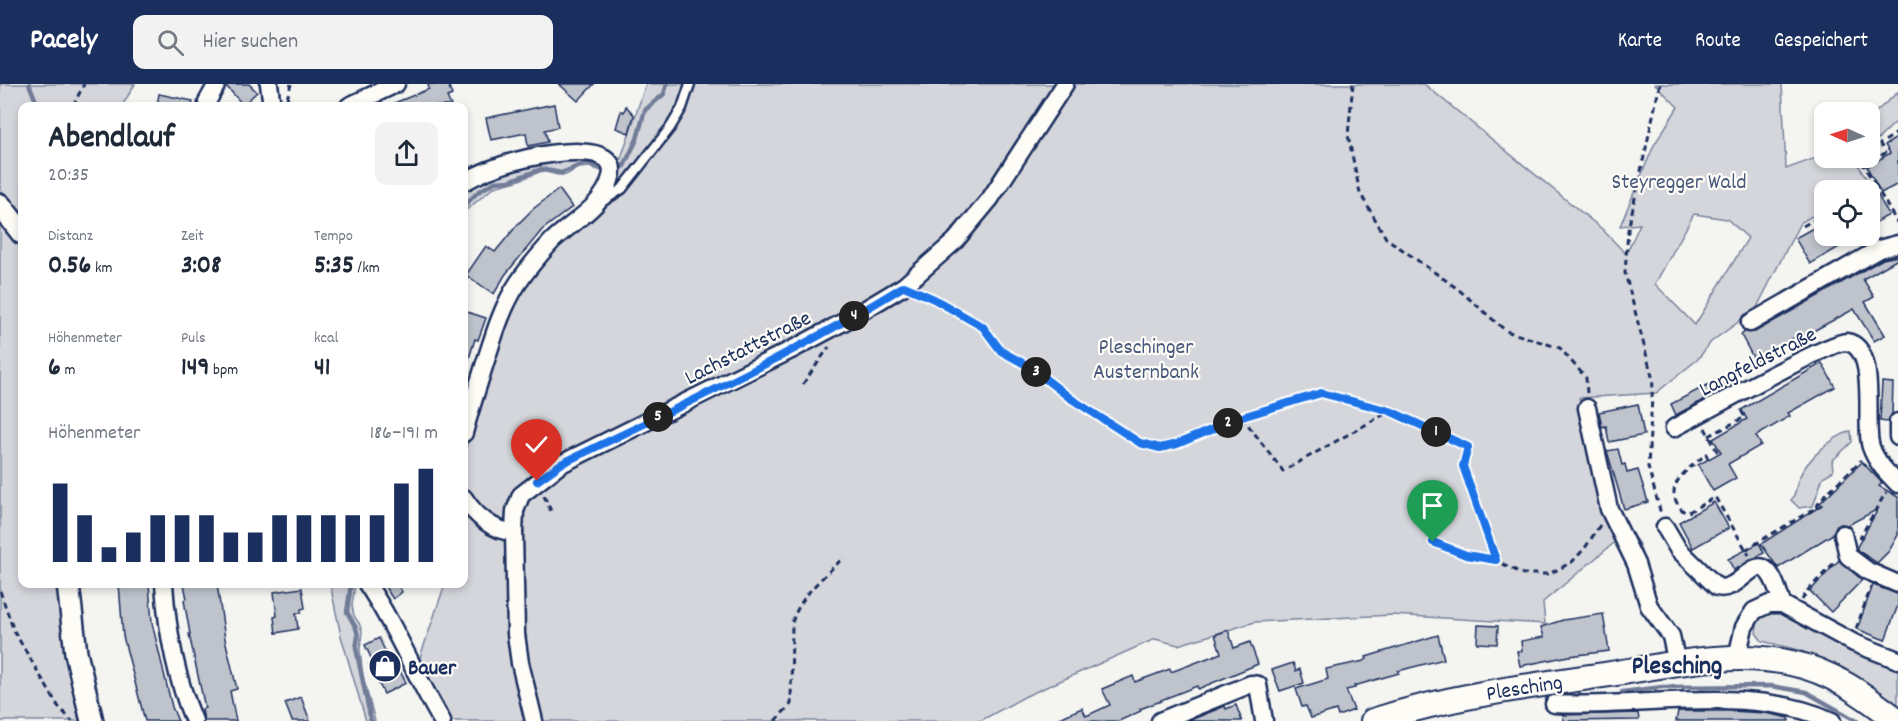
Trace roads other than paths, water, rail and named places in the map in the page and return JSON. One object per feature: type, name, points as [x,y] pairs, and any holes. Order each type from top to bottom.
[{"type":"main road","name":"Plesching","points":[[1373,721],[1456,698],[1551,693],[1677,664],[1737,657],[1790,662],[1816,669],[1841,681],[1898,721]]},
{"type":"street","points":[[207,102],[217,84]]},
{"type":"street","points":[[269,84],[272,102]]},
{"type":"street","points":[[358,102],[396,84]]},
{"type":"street","name":"Lachstattstraße","points":[[534,721],[520,663],[516,634],[513,532],[515,511],[521,495],[561,464],[795,348],[904,286],[955,241],[990,199],[1065,84]]},
{"type":"street","points":[[468,180],[527,158],[567,152],[598,154],[608,159],[612,167],[611,177],[594,205],[537,258],[504,306],[468,420]]},
{"type":"street","points":[[0,205],[18,228]]},
{"type":"street","name":"Langfeldstraße","points":[[1750,323],[1879,249],[1898,244]]},
{"type":"street","name":"Langfeldstraße","points":[[1674,428],[1838,343],[1848,342],[1865,358],[1869,388],[1870,446],[1883,469],[1898,484]]},
{"type":"street","points":[[1587,408],[1609,509],[1636,564],[1649,606],[1671,636],[1677,664]]},
{"type":"street","points":[[1898,422],[1898,437]]},
{"type":"street","points":[[468,504],[483,519],[499,529],[513,532]]},
{"type":"street","points":[[1665,527],[1678,549],[1717,587],[1724,589],[1731,587],[1752,568],[1763,568],[1773,575],[1791,604],[1854,643],[1898,660]]},
{"type":"street","points":[[1850,538],[1848,556],[1868,570],[1898,584]]},
{"type":"street","points":[[68,588],[76,653],[92,721]]},
{"type":"street","points":[[164,588],[168,629],[194,721]]},
{"type":"street","points":[[370,588],[442,721]]},
{"type":"street","points":[[1737,657],[1744,627],[1754,611],[1768,604],[1791,604]]},
{"type":"street","points":[[1160,721],[1251,684],[1258,685],[1264,721]]},
{"type":"street","points":[[1557,721],[1551,693],[1628,704],[1742,701],[1810,711],[1832,721]]},
{"type":"lane","points":[[594,205],[622,189],[637,171],[682,108],[690,84]]},
{"type":"waterway","points":[[29,84],[36,102]]},
{"type":"waterway","points":[[620,169],[624,166],[637,139],[645,110],[664,94],[667,84]]},
{"type":"waterway","points":[[468,202],[478,192],[495,182],[509,181],[541,169],[561,173],[586,163],[605,170]]},
{"type":"waterway","points":[[1630,535],[1637,544],[1641,557]]},
{"type":"waterway","points":[[350,588],[347,612],[358,636],[356,648],[371,721]]},
{"type":"waterway","points":[[1622,692],[1662,687],[1771,686],[1806,692],[1857,721]]},
{"type":"place","name":"Bauer","points":[[385,666]]},
{"type":"district","name":"Plesching","points":[[1677,664]]},
{"type":"park label","name":"Steyregger Wald","points":[[1679,180]]},
{"type":"park label","name":"Pleschinger Austernbank","points":[[1146,358]]}]
